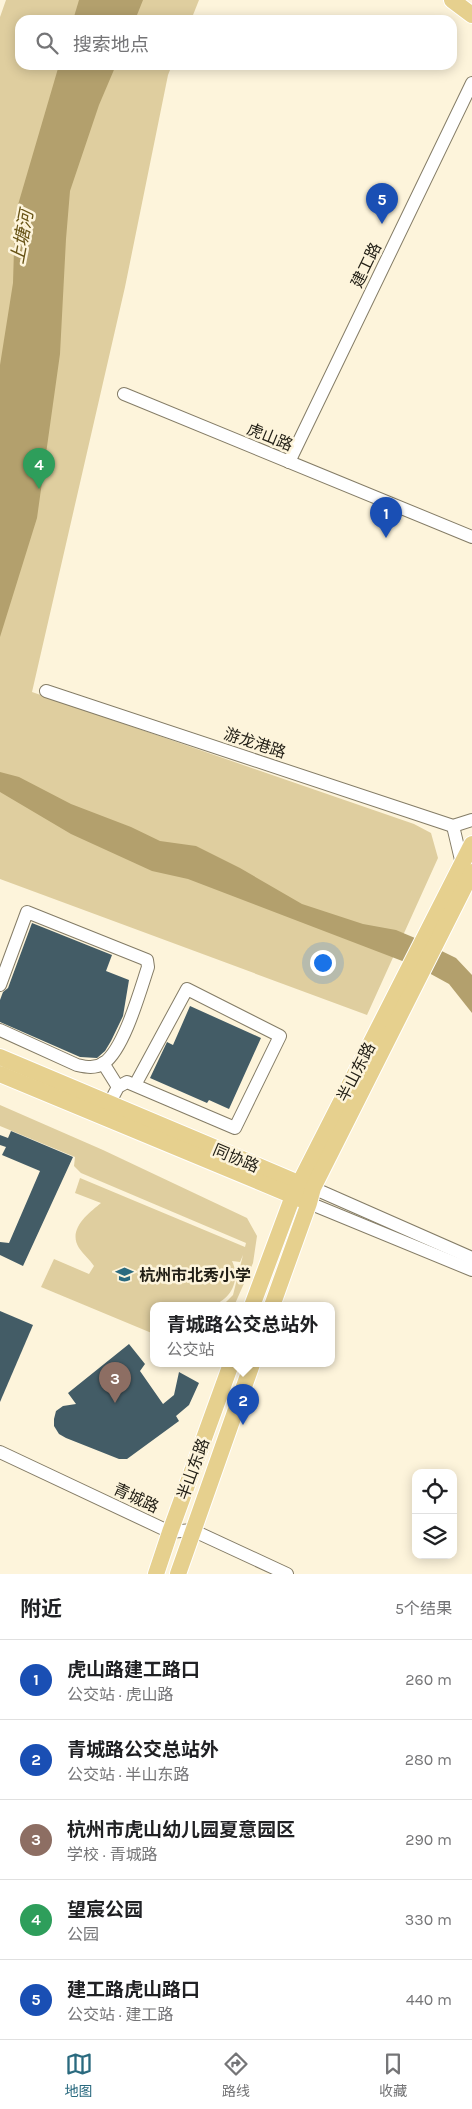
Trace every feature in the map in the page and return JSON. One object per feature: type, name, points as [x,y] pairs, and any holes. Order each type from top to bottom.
[{"type":"main road","name":"半山东路","points":[[254,1302],[304,1193],[467,868],[472,844]]},
{"type":"main road","name":"同协路","points":[[0,1057],[109,1104],[304,1193]]},
{"type":"main road","name":"同协路","points":[[0,1074],[304,1193]]},
{"type":"main road","name":"半山东路","points":[[273,1302],[304,1193]]},
{"type":"main road","name":"半山东路","points":[[156,1574],[230,1367]]},
{"type":"main road","name":"半山东路","points":[[178,1574],[251,1367]]},
{"type":"street","name":"建工路","points":[[289,462],[472,82]]},
{"type":"street","name":"虎山路","points":[[124,394],[466,534]]},
{"type":"street","name":"游龙港路","points":[[46,691],[453,826]]},
{"type":"street","points":[[467,868],[453,826],[472,820]]},
{"type":"street","points":[[0,984],[27,912],[147,960],[148,967],[127,1027],[114,1052],[103,1063],[90,1068],[77,1065],[0,1030]]},
{"type":"street","points":[[109,1104],[118,1086],[127,1082],[235,1128],[280,1036],[187,989],[136,1085]]},
{"type":"street","points":[[103,1063],[118,1086]]},
{"type":"street","name":"同协路","points":[[304,1193],[472,1258]]},
{"type":"street","name":"同协路","points":[[304,1193],[472,1270]]},
{"type":"street","name":"青城路","points":[[0,1452],[170,1532],[192,1530],[264,1569],[287,1574]]},
{"type":"shaded area","points":[[6,0],[199,0],[193,15],[15,15],[15,70],[170,70],[125,287],[32,692],[414,824],[431,833],[438,858],[367,1015],[0,879],[0,17]]},
{"type":"shaded area","points":[[0,1105],[103,1150],[247,1218],[257,1236],[253,1263],[236,1302],[226,1302],[233,1295],[243,1255],[240,1262],[232,1261],[235,1282],[229,1295],[224,1300],[219,1302],[150,1302],[150,1332],[41,1287],[54,1259],[89,1274],[94,1266],[79,1248],[76,1234],[81,1222],[101,1203],[75,1193],[80,1178],[245,1247],[246,1243],[81,1173],[74,1166],[75,1157],[0,1126]]},
{"type":"water","points":[[79,0],[143,0],[137,15],[74,15]]},
{"type":"water","name":"上塘河","points":[[58,70],[114,70],[99,105],[70,191],[60,354],[37,518],[0,637],[0,365],[13,283],[15,215]]},
{"type":"water","points":[[0,772],[19,777],[71,804],[131,827],[160,841],[196,846],[240,868],[302,904],[363,924],[396,930],[456,958],[472,975],[472,1013],[449,984],[418,967],[188,879],[152,871],[71,834],[0,792]]},
{"type":"building","points":[[32,923],[112,955],[106,971],[129,980],[123,1016],[105,1051],[97,1058],[80,1057],[0,1022],[0,1000],[3,992],[8,988]]},
{"type":"building","points":[[190,1006],[261,1038],[229,1109],[209,1100],[207,1103],[150,1078],[167,1042],[173,1045]]},
{"type":"building","points":[[11,1131],[73,1157],[23,1266],[0,1255],[0,1242],[9,1243],[40,1171],[2,1155],[6,1147],[0,1145],[0,1135],[8,1138]]},
{"type":"building","points":[[0,1311],[33,1325],[0,1402]]},
{"type":"building","points":[[129,1344],[145,1364],[140,1371],[163,1404],[174,1395],[179,1372],[199,1383],[189,1405],[176,1416],[179,1421],[127,1459],[119,1459],[59,1434],[54,1426],[54,1419],[56,1411],[63,1406],[76,1404],[68,1393]]},
{"type":"place","name":"建工路虎山路口","points":[[382,224]]},
{"type":"place","name":"望宸公园","points":[[39,489]]},
{"type":"place","name":"虎山路建工路口","points":[[386,538]]},
{"type":"place","name":"杭州市北秀小学","points":[[125,1275]]},
{"type":"place","name":"杭州市虎山幼儿园夏意园区","points":[[115,1403]]},
{"type":"place","name":"青城路公交总站外","points":[[243,1425]]}]
